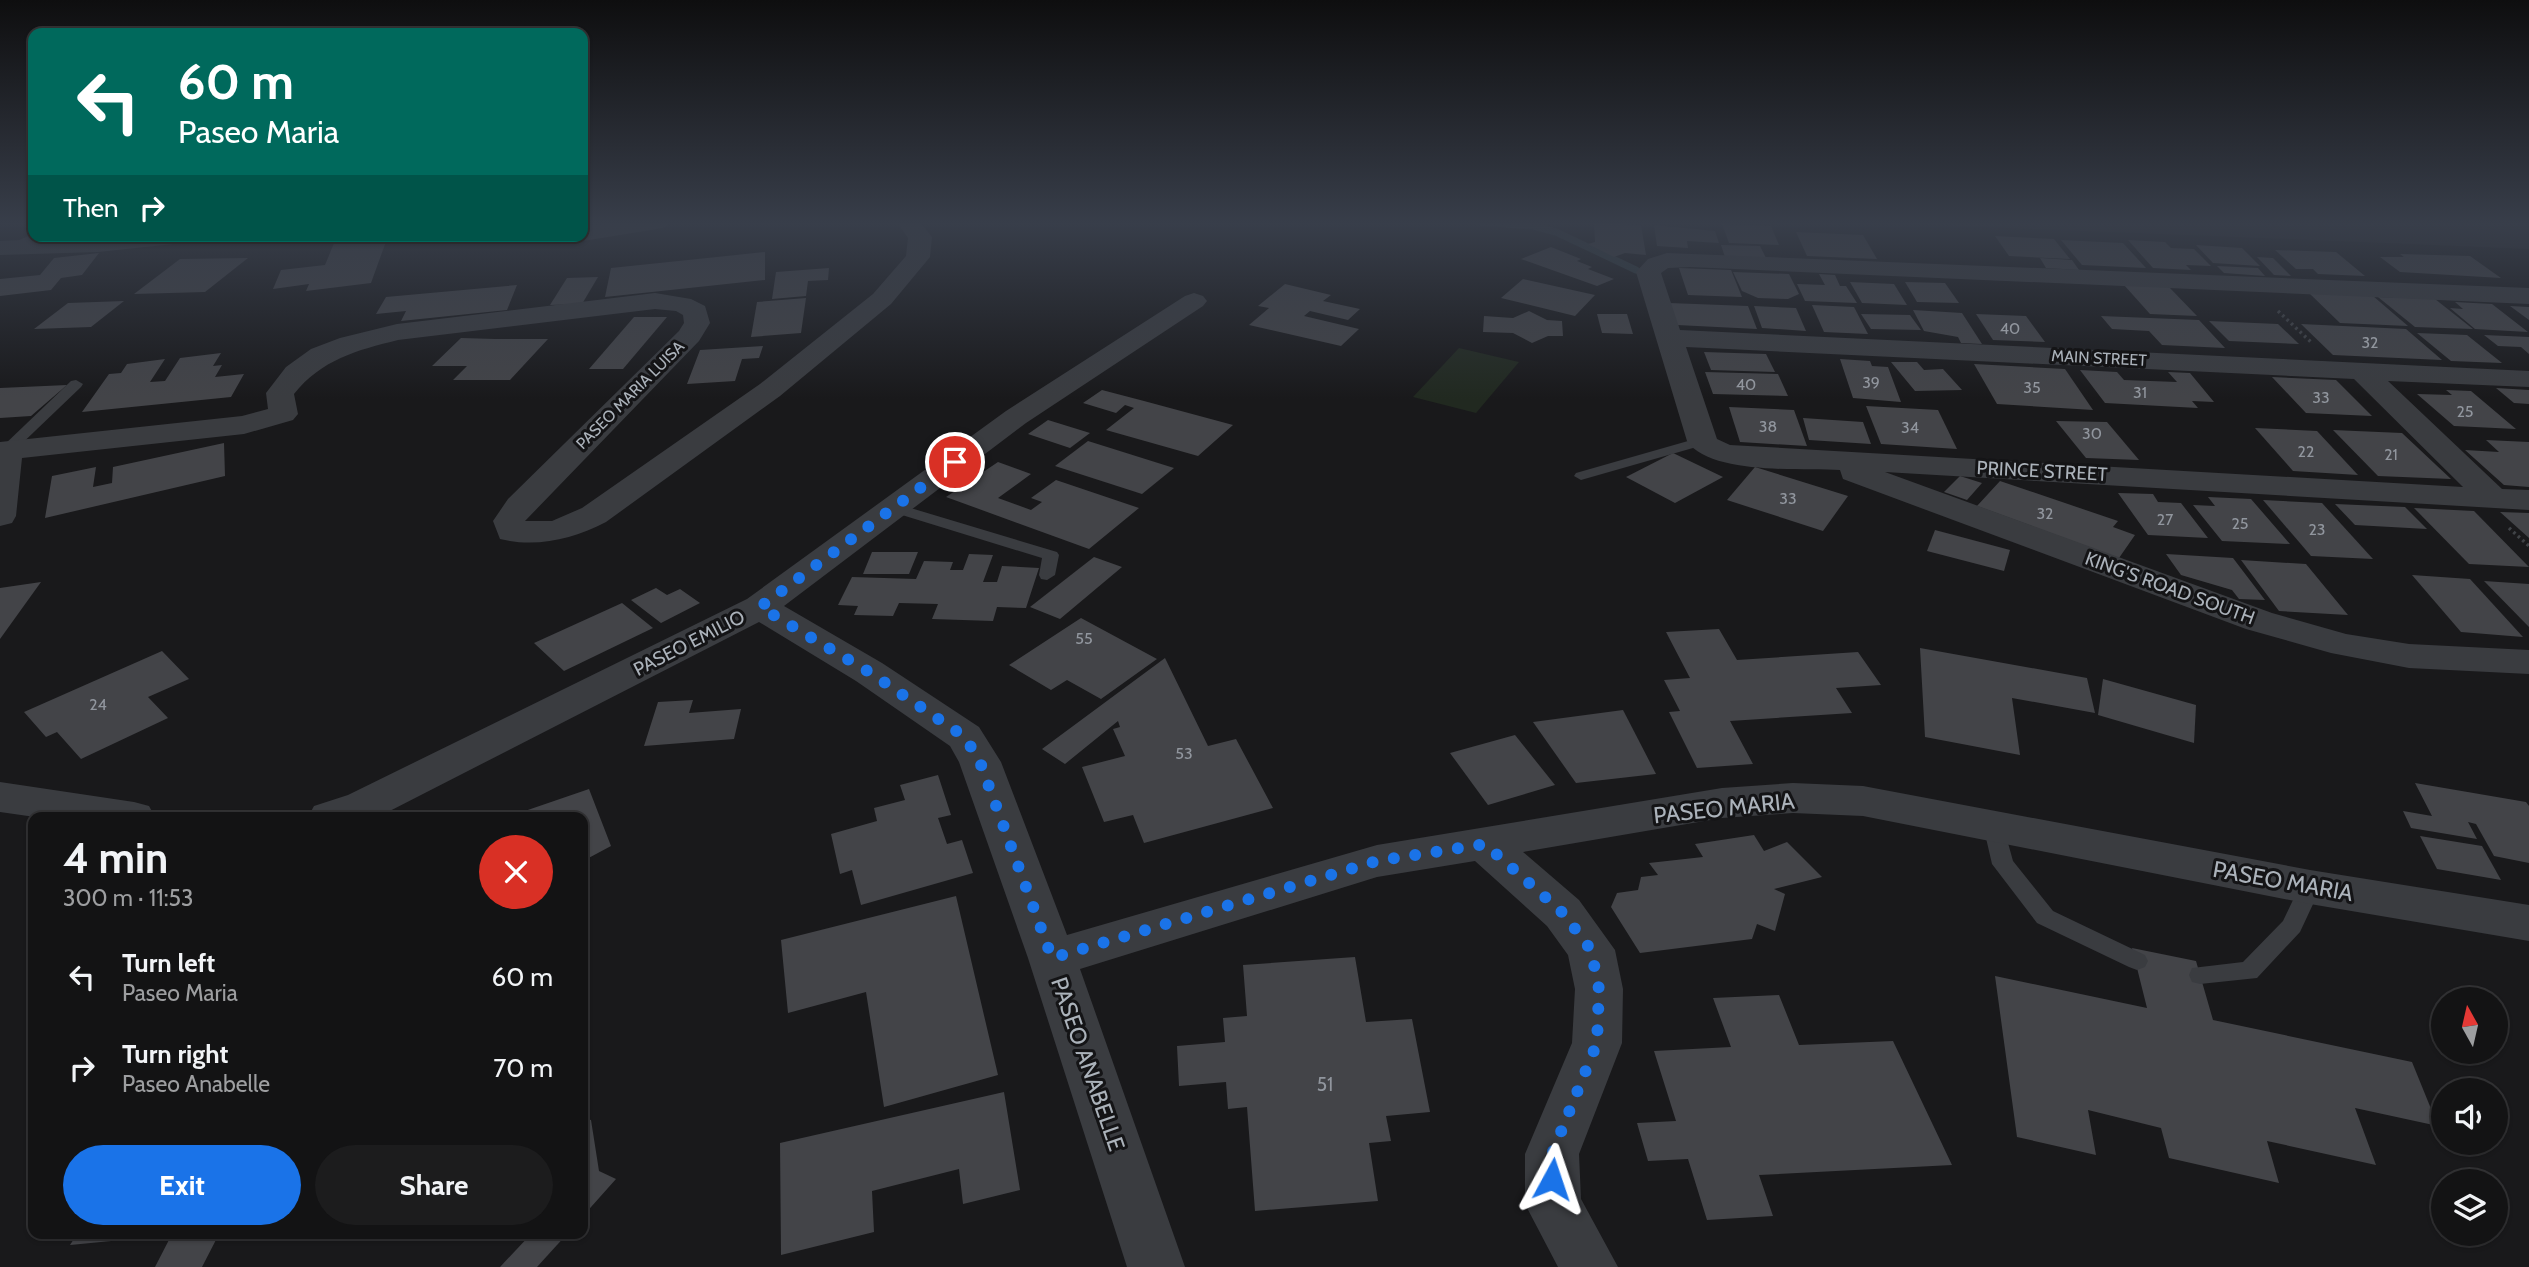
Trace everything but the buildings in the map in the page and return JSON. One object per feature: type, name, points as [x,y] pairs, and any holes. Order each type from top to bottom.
[{"type":"street","name":"PASEO MARIA LUISA","points":[[3,450],[244,425],[283,414],[280,393],[296,373],[321,355],[397,332],[655,301],[681,304],[696,312],[697,323],[690,335],[639,383],[519,506],[509,521],[512,532],[538,536],[568,528],[594,515],[770,390],[882,299],[897,281]]},
{"type":"street","points":[[1651,281],[1702,440]]},
{"type":"street","points":[[2198,281],[2529,296]]},
{"type":"street","name":"PASEO EMILIO","points":[[344,812],[363,806],[760,607],[1016,417],[1194,301]]},
{"type":"street","name":"MAIN STREET","points":[[1669,338],[2529,379]]},
{"type":"street","points":[[2352,370],[2493,498]]},
{"type":"street","name":"PRINCE STREET","points":[[1702,440],[1706,446],[1725,454],[2529,499]]},
{"type":"street","points":[[0,516],[3,450]]},
{"type":"street","name":"KING'S ROAD SOUTH","points":[[1824,461],[2283,628],[2344,645],[2409,656],[2529,662]]},
{"type":"street","name":"PASEO ANABELLE","points":[[760,607],[869,672],[965,737],[980,762],[1052,958],[1156,1267]]},
{"type":"street","name":"PASEO MARIA","points":[[1052,958],[1377,861],[1722,803],[1793,798],[1863,801],[2309,887],[2529,923]]},
{"type":"street","points":[[4,801],[93,812]]},
{"type":"street","points":[[1485,844],[1563,913],[1591,950],[1599,989],[1597,1043],[1552,1154],[1553,1204],[1589,1267]]},
{"type":"lane","points":[[3,450],[75,384]]},
{"type":"lane","points":[[1581,476],[1702,440]]},
{"type":"lane","points":[[894,508],[1051,555],[1047,575]]},
{"type":"lane","points":[[1993,825],[2003,864],[2045,917],[2137,961]]},
{"type":"lane","points":[[2200,975],[2249,971],[2292,926],[2309,887]]},
{"type":"path","points":[[2248,283],[2352,370]]},
{"type":"shaded area","points":[[1459,348],[1519,362],[1476,413],[1413,397]]},
{"type":"route","points":[[955,462],[760,607],[869,672],[965,737],[980,762],[1052,958],[1377,861],[1485,844],[1563,913],[1591,950],[1599,989],[1597,1043],[1552,1154],[1552,1179]]}]
